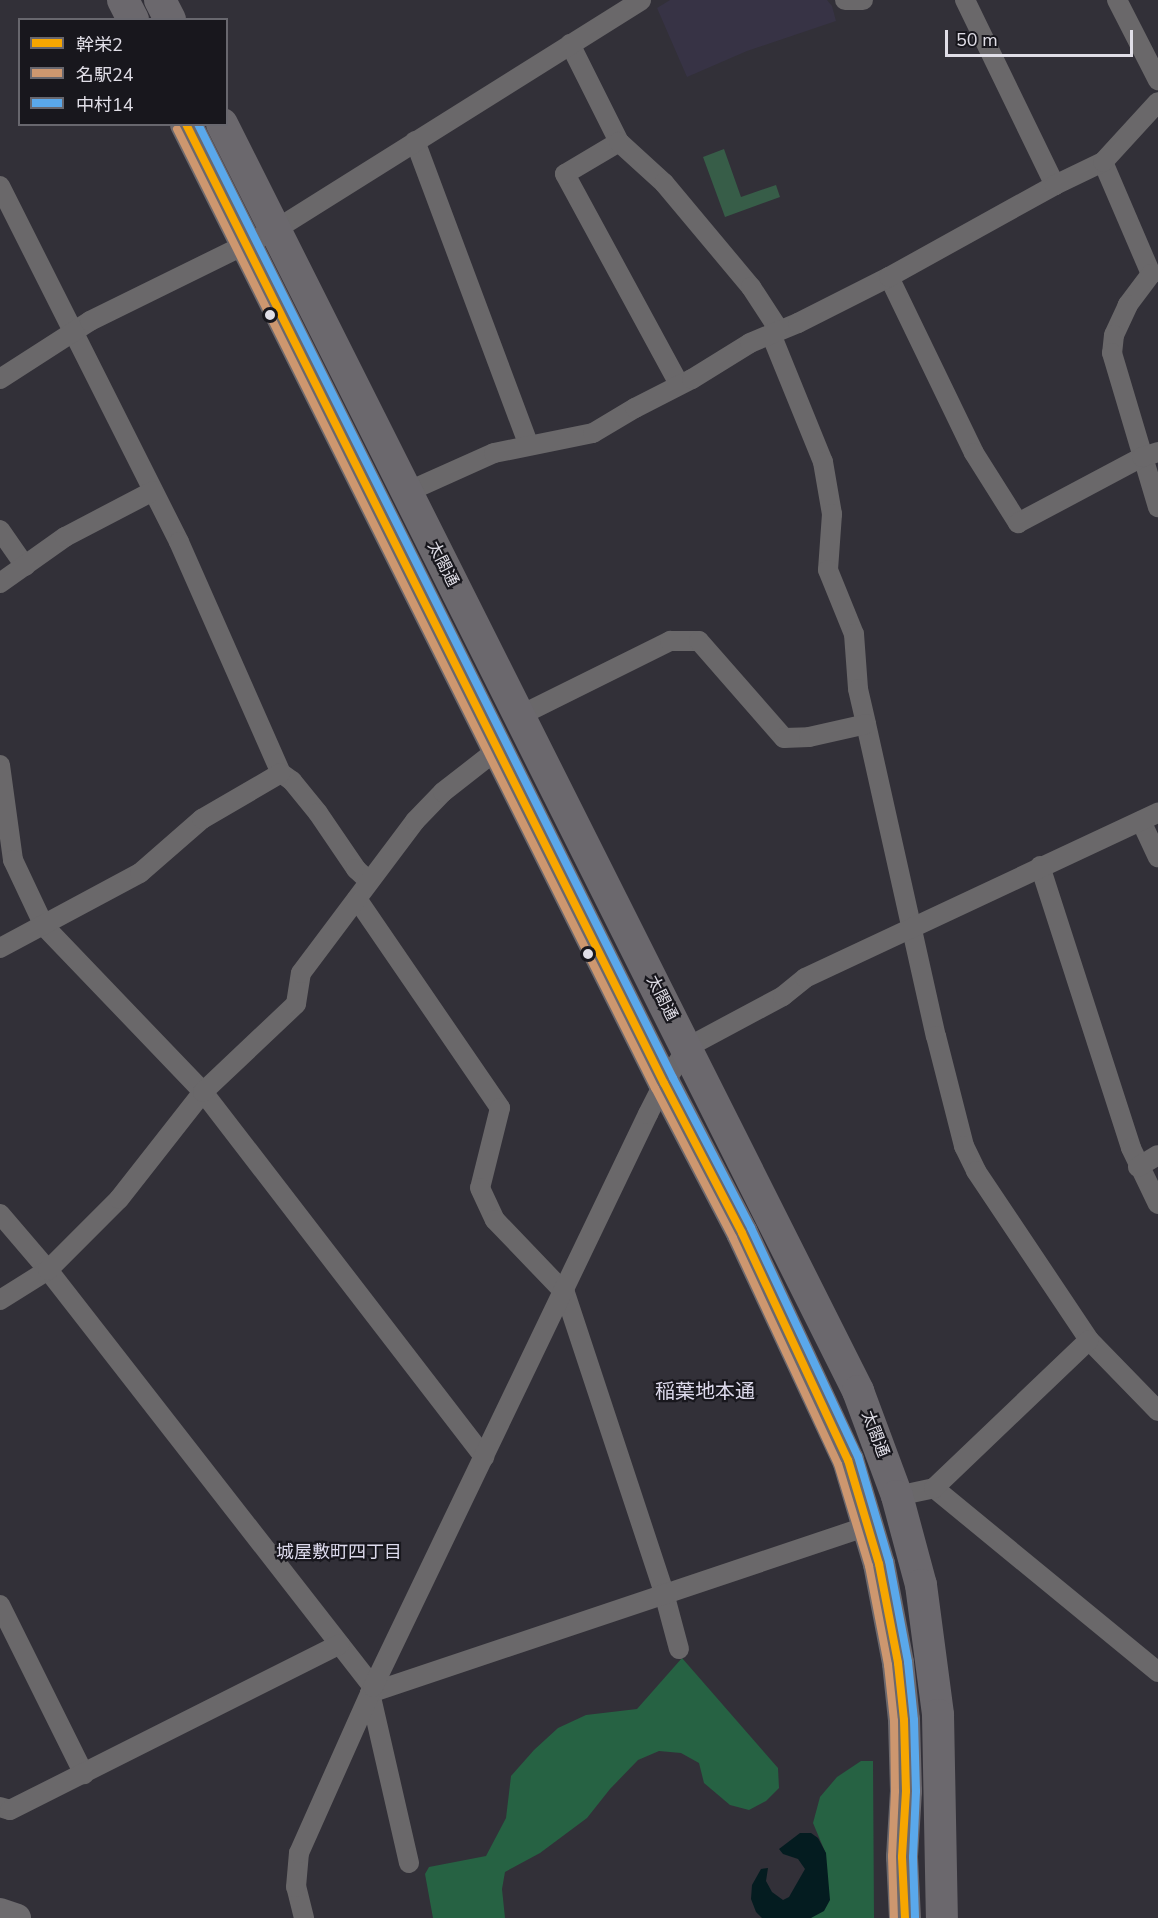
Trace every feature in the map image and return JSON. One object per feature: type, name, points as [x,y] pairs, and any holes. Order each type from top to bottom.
[{"type":"main road","points":[[123,0],[132,18]]},
{"type":"main road","points":[[160,0],[169,18]]},
{"type":"main road","name":"太閤通","points":[[187,126],[663,1083],[742,1233],[848,1460],[888,1601],[904,1720],[906,1791],[902,1857],[905,1918]]},
{"type":"main road","name":"太閤通","points":[[223,126],[688,1047],[858,1391],[897,1496],[921,1585],[938,1715],[942,1918]]},
{"type":"main road","points":[[0,1912],[17,1918]]},
{"type":"street","points":[[0,379],[90,321],[275,230],[641,0]]},
{"type":"street","points":[[845,0],[863,0]]},
{"type":"street","points":[[965,0],[1055,185]]},
{"type":"street","points":[[1117,0],[1158,80]]},
{"type":"street","points":[[570,44],[619,142],[664,183],[751,287],[775,332],[823,462],[832,514],[828,570],[854,634],[858,689],[936,1036],[964,1146],[976,1171],[1089,1341],[1158,1411]]},
{"type":"street","points":[[407,492],[494,453],[528,444],[593,433],[679,384],[692,379],[750,343],[889,277],[1055,185],[1103,162],[1158,102]]},
{"type":"street","points":[[415,141],[528,444]]},
{"type":"street","points":[[619,142],[565,174],[679,384]]},
{"type":"street","points":[[1103,162],[1151,274],[1128,305],[1114,335],[1112,353],[1150,454],[1158,507]]},
{"type":"street","points":[[0,186],[179,542],[281,772],[292,781],[318,813],[356,869],[369,881]]},
{"type":"street","points":[[889,277],[974,453],[1018,523],[1150,454]]},
{"type":"street","points":[[0,583],[65,537],[153,491]]},
{"type":"street","points":[[0,531],[25,566]]},
{"type":"street","points":[[519,716],[670,641],[699,641],[719,661],[784,738],[809,737],[866,724]]},
{"type":"street","points":[[0,1300],[48,1270],[119,1199],[203,1092],[296,1004],[301,973],[415,821],[443,792],[498,749]]},
{"type":"street","points":[[0,765],[13,860],[44,926],[203,1092],[484,1457]]},
{"type":"street","points":[[0,948],[140,873],[202,819],[281,772]]},
{"type":"street","points":[[304,1918],[296,1887],[299,1853],[371,1690],[565,1293],[663,1083],[688,1047],[783,996],[805,978],[1040,866],[1149,817],[1158,857]]},
{"type":"street","points":[[1040,866],[1138,1167],[1158,1204]]},
{"type":"street","points":[[357,899],[500,1108],[480,1188],[495,1220],[565,1293],[664,1593],[679,1649]]},
{"type":"street","points":[[1138,1167],[1158,1155]]},
{"type":"street","points":[[0,1214],[48,1270],[340,1644],[371,1690],[409,1863]]},
{"type":"street","points":[[897,1496],[934,1488],[1089,1341]]},
{"type":"street","points":[[934,1488],[1158,1672]]},
{"type":"street","points":[[371,1690],[868,1526]]},
{"type":"street","points":[[0,1605],[84,1774]]},
{"type":"street","points":[[0,1807],[10,1810],[340,1644]]},
{"type":"shaded area","points":[[670,0],[827,0],[832,6],[836,21],[747,51],[687,77],[657,8]]},
{"type":"shaded area","points":[[800,1833],[811,1833],[818,1838],[826,1853],[830,1900],[824,1911],[811,1918],[762,1918],[756,1912],[751,1899],[752,1885],[761,1869],[768,1868],[766,1881],[772,1892],[783,1900],[789,1897],[805,1869],[798,1859],[783,1854],[779,1849]]},
{"type":"green space","points":[[724,149],[741,197],[776,185],[780,197],[725,217],[703,157]]},
{"type":"green space","points":[[682,1658],[778,1768],[779,1788],[766,1801],[749,1810],[730,1805],[704,1783],[699,1763],[681,1753],[659,1751],[638,1760],[610,1789],[587,1818],[540,1853],[505,1872],[502,1889],[505,1918],[433,1918],[425,1874],[429,1867],[486,1856],[506,1818],[511,1776],[534,1750],[558,1728],[586,1715],[637,1709]]},
{"type":"green space","points":[[861,1761],[873,1761],[874,1918],[809,1918],[826,1854],[813,1823],[820,1797],[837,1777]]},
{"type":"transit line","name":"幹栄2","points":[[187,126],[664,1083],[742,1233],[848,1460],[879,1564],[898,1663],[904,1720],[906,1791],[902,1857],[905,1918]]},
{"type":"transit line","name":"中村14","points":[[199,126],[673,1078],[751,1228],[858,1456],[889,1561],[908,1662],[914,1720],[916,1791],[913,1857],[915,1917]]},
{"type":"transit line","name":"名駅24","points":[[177,129],[655,1088],[733,1238],[838,1464],[869,1566],[888,1665],[894,1721],[895,1791],[892,1856],[894,1918]]},
{"type":"district","name":"稲葉地本通","points":[[705,1391]]},
{"type":"district","name":"城屋敷町四丁目","points":[[339,1552]]}]
